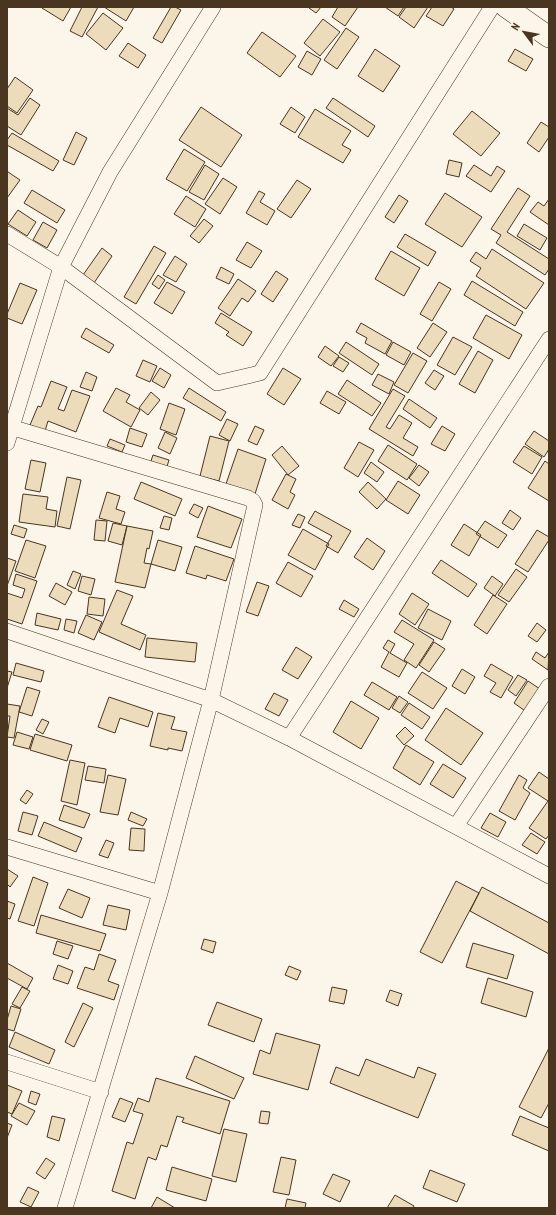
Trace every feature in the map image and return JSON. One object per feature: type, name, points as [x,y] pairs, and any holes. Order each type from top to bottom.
[{"type":"street","points":[[7,443],[9,427],[62,267],[110,172],[213,7]]},
{"type":"street","points":[[7,234],[62,267],[217,383],[260,373],[492,7]]},
{"type":"street","points":[[506,7],[549,37]]},
{"type":"street","points":[[289,738],[549,339]]},
{"type":"street","points":[[9,427],[248,498],[253,501],[255,505],[211,700],[160,893],[65,1208]]},
{"type":"street","points":[[7,631],[211,700],[289,738],[549,876]]},
{"type":"street","points":[[456,826],[549,686]]},
{"type":"street","points":[[7,847],[160,893]]},
{"type":"street","points":[[7,1062],[101,1092]]},
{"type":"building","points":[[71,7],[63,21],[42,8]]},
{"type":"building","points":[[82,7],[98,7],[82,37],[70,31]]},
{"type":"building","points":[[104,7],[134,7],[126,21]]},
{"type":"building","points":[[171,7],[181,10],[162,43],[153,38]]},
{"type":"building","points":[[321,7],[316,13],[309,8]]},
{"type":"building","points":[[338,7],[358,7],[345,26],[332,17]]},
{"type":"building","points":[[385,7],[404,7],[398,16]]},
{"type":"building","points":[[406,7],[428,7],[414,28],[399,17]]},
{"type":"building","points":[[432,7],[451,7],[454,9],[443,26],[426,16]]},
{"type":"building","points":[[103,13],[123,28],[106,50],[86,34]]},
{"type":"building","points":[[323,19],[340,32],[320,56],[304,43]]},
{"type":"building","points":[[346,28],[359,37],[337,69],[324,60]]},
{"type":"building","points":[[262,32],[296,56],[280,77],[247,53]]},
{"type":"building","points":[[128,43],[146,55],[138,68],[119,56]]},
{"type":"building","points":[[375,49],[400,66],[383,92],[358,76]]},
{"type":"building","points":[[515,49],[533,59],[526,71],[508,61]]},
{"type":"building","points":[[307,51],[321,59],[312,75],[298,67]]},
{"type":"building","points":[[15,77],[33,90],[17,113],[7,106],[7,89]]},
{"type":"building","points":[[30,98],[40,105],[21,135],[7,126],[7,108],[18,115]]},
{"type":"building","points":[[333,98],[375,126],[368,137],[326,108]]},
{"type":"building","points":[[201,107],[242,135],[221,167],[179,140]]},
{"type":"building","points":[[291,107],[305,117],[295,133],[280,124]]},
{"type":"building","points":[[315,109],[351,131],[342,145],[351,150],[343,163],[298,137]]},
{"type":"building","points":[[472,111],[500,133],[481,156],[453,134]]},
{"type":"building","points":[[541,122],[549,127],[549,137],[539,152],[527,143]]},
{"type":"building","points":[[76,132],[87,138],[74,165],[63,160]]},
{"type":"building","points":[[12,133],[59,161],[53,171],[7,145],[7,140]]},
{"type":"building","points":[[184,149],[205,162],[187,191],[166,179]]},
{"type":"building","points":[[449,160],[462,163],[459,177],[446,174]]},
{"type":"building","points":[[205,165],[219,174],[204,200],[189,192]]},
{"type":"building","points":[[474,165],[491,176],[497,166],[505,171],[491,192],[466,176]]},
{"type":"building","points":[[8,172],[20,180],[7,198],[7,173]]},
{"type":"building","points":[[223,178],[237,187],[220,214],[205,204]]},
{"type":"building","points":[[297,180],[311,189],[291,218],[277,209]]},
{"type":"building","points":[[518,188],[530,196],[507,232],[549,259],[549,269],[545,275],[496,243],[501,235],[491,229]]},
{"type":"building","points":[[32,190],[65,210],[57,223],[24,203]]},
{"type":"building","points":[[259,191],[265,194],[260,202],[275,211],[267,225],[246,213]]},
{"type":"building","points":[[445,193],[482,217],[462,247],[425,224]]},
{"type":"building","points":[[399,195],[408,201],[394,223],[385,217]]},
{"type":"building","points":[[186,196],[206,209],[195,227],[174,214]]},
{"type":"building","points":[[549,199],[549,225],[530,212],[538,202],[544,206]]},
{"type":"building","points":[[18,210],[36,222],[27,236],[8,224]]},
{"type":"building","points":[[204,219],[213,226],[199,243],[190,236]]},
{"type":"building","points":[[43,222],[57,230],[47,248],[33,240]]},
{"type":"building","points":[[524,224],[547,238],[540,250],[517,236]]},
{"type":"building","points":[[405,234],[436,252],[428,266],[397,247]]},
{"type":"building","points":[[247,242],[262,251],[251,268],[236,260]]},
{"type":"building","points":[[154,246],[166,253],[136,304],[124,297]]},
{"type":"building","points":[[102,248],[112,256],[94,283],[83,275]]},
{"type":"building","points":[[492,249],[544,283],[526,309],[476,276],[481,268],[470,261],[476,252],[486,259]]},
{"type":"building","points":[[391,251],[420,268],[404,296],[375,279]]},
{"type":"building","points":[[175,256],[187,264],[176,282],[163,275]]},
{"type":"building","points":[[221,267],[234,274],[229,284],[216,278]]},
{"type":"building","points":[[276,271],[288,279],[273,302],[261,294]]},
{"type":"building","points":[[158,275],[165,280],[159,289],[152,284]]},
{"type":"building","points":[[238,279],[256,291],[248,302],[242,298],[230,316],[218,308]]},
{"type":"building","points":[[472,281],[523,312],[515,326],[464,295]]},
{"type":"building","points":[[167,282],[185,292],[172,314],[154,303]]},
{"type":"building","points":[[439,282],[451,289],[432,321],[420,314]]},
{"type":"building","points":[[20,283],[37,290],[22,324],[7,318],[7,314]]},
{"type":"building","points":[[221,313],[252,332],[243,346],[226,335],[229,332],[215,323]]},
{"type":"building","points":[[486,315],[522,335],[509,359],[473,338]]},
{"type":"building","points":[[361,323],[392,341],[385,354],[365,343],[367,338],[356,332]]},
{"type":"building","points":[[433,323],[447,332],[430,357],[417,348]]},
{"type":"building","points":[[86,328],[114,345],[109,353],[81,337]]},
{"type":"building","points":[[453,337],[472,347],[455,375],[437,365]]},
{"type":"building","points":[[346,342],[379,364],[372,375],[339,353]]},
{"type":"building","points":[[393,342],[411,352],[404,365],[386,355]]},
{"type":"building","points":[[325,346],[339,356],[331,366],[318,357]]},
{"type":"building","points":[[478,351],[493,360],[475,393],[459,384]]},
{"type":"building","points":[[413,353],[427,361],[408,393],[394,385]]},
{"type":"building","points":[[339,357],[349,363],[343,372],[333,366]]},
{"type":"building","points":[[143,360],[157,366],[150,382],[136,376]]},
{"type":"building","points":[[160,368],[171,375],[164,388],[152,381]]},
{"type":"building","points":[[283,368],[301,379],[284,405],[267,394]]},
{"type":"building","points":[[434,370],[444,376],[435,390],[425,383]]},
{"type":"building","points":[[86,372],[97,377],[92,391],[80,387]]},
{"type":"building","points":[[378,374],[394,382],[389,394],[372,385]]},
{"type":"building","points":[[347,380],[381,403],[372,416],[338,394]]},
{"type":"building","points":[[51,381],[67,387],[58,409],[64,411],[72,390],[90,396],[76,432],[48,421],[45,431],[30,425],[38,406],[41,407]]},
{"type":"building","points":[[116,388],[130,395],[126,402],[140,410],[131,427],[103,411]]},
{"type":"building","points":[[189,388],[226,412],[221,421],[183,398]]},
{"type":"building","points":[[393,389],[405,396],[386,427],[390,429],[399,415],[412,423],[403,438],[418,447],[413,456],[369,429]]},
{"type":"building","points":[[327,391],[346,402],[339,414],[320,403]]},
{"type":"building","points":[[151,392],[160,400],[148,415],[139,408]]},
{"type":"building","points":[[409,399],[437,418],[430,428],[403,409]]},
{"type":"building","points":[[169,403],[185,409],[176,435],[160,429]]},
{"type":"building","points":[[227,419],[238,424],[230,441],[219,435]]},
{"type":"building","points":[[255,426],[264,430],[257,445],[248,441]]},
{"type":"building","points":[[442,426],[455,434],[445,451],[431,444]]},
{"type":"building","points":[[130,428],[147,434],[142,447],[126,442]]},
{"type":"building","points":[[534,431],[549,441],[549,449],[544,457],[525,444]]},
{"type":"building","points":[[165,432],[177,438],[170,454],[158,448]]},
{"type":"building","points":[[210,436],[229,441],[219,481],[200,476]]},
{"type":"building","points":[[110,439],[125,445],[122,452],[107,446]]},
{"type":"building","points":[[359,442],[374,450],[358,477],[344,468]]},
{"type":"building","points":[[388,445],[417,464],[407,480],[378,461]]},
{"type":"building","points":[[282,446],[299,466],[288,475],[272,455]]},
{"type":"building","points":[[524,446],[542,457],[532,474],[513,462]]},
{"type":"building","points":[[238,449],[266,459],[255,494],[226,484]]},
{"type":"building","points":[[153,455],[169,460],[165,473],[149,467]]},
{"type":"building","points":[[31,460],[46,463],[40,492],[25,489]]},
{"type":"building","points":[[545,461],[549,464],[549,501],[528,488]]},
{"type":"building","points":[[371,462],[384,472],[377,482],[364,473]]},
{"type":"building","points":[[419,465],[429,472],[419,486],[409,478]]},
{"type":"building","points":[[286,474],[296,479],[290,492],[295,495],[288,509],[272,500]]},
{"type":"building","points":[[67,477],[81,480],[70,529],[57,526]]},
{"type":"building","points":[[398,481],[420,495],[408,514],[386,500]]},
{"type":"building","points":[[141,482],[182,499],[175,516],[134,499]]},
{"type":"building","points":[[368,482],[386,499],[377,509],[359,492]]},
{"type":"building","points":[[107,492],[120,496],[116,509],[125,512],[121,524],[99,518]]},
{"type":"building","points":[[23,494],[48,497],[46,509],[57,511],[55,527],[19,522]]},
{"type":"building","points":[[194,504],[203,508],[198,518],[189,513]]},
{"type":"building","points":[[208,506],[242,519],[231,548],[197,537]]},
{"type":"building","points":[[510,510],[521,518],[513,530],[502,523]]},
{"type":"building","points":[[315,511],[351,531],[338,553],[326,546],[332,536],[308,523]]},
{"type":"building","points":[[298,514],[305,517],[300,528],[292,525]]},
{"type":"building","points":[[164,516],[172,518],[169,530],[160,528]]},
{"type":"building","points":[[96,520],[107,521],[105,541],[94,540]]},
{"type":"building","points":[[485,521],[507,535],[498,548],[476,534]]},
{"type":"building","points":[[113,523],[127,526],[122,545],[108,541]]},
{"type":"building","points":[[464,524],[481,535],[469,556],[451,545]]},
{"type":"building","points":[[14,525],[27,529],[24,538],[11,534]]},
{"type":"building","points":[[127,526],[153,531],[144,563],[151,564],[145,588],[115,582]]},
{"type":"building","points":[[303,529],[329,544],[315,570],[288,555]]},
{"type":"building","points":[[537,530],[549,537],[549,540],[528,572],[515,564]]},
{"type":"building","points":[[367,538],[385,551],[373,570],[354,557]]},
{"type":"building","points":[[26,540],[46,546],[35,578],[15,571]]},
{"type":"building","points":[[158,540],[182,547],[175,571],[151,564]]},
{"type":"building","points":[[195,546],[234,559],[226,581],[207,575],[206,579],[186,573]]},
{"type":"building","points":[[7,558],[16,561],[7,586]]},
{"type":"building","points":[[441,560],[477,584],[468,597],[432,573]]},
{"type":"building","points":[[288,562],[313,576],[301,597],[276,583]]},
{"type":"building","points":[[516,569],[527,577],[509,602],[498,595]]},
{"type":"building","points":[[73,571],[81,574],[75,589],[67,585]]},
{"type":"building","points":[[16,574],[37,581],[22,624],[7,619],[7,593],[22,598],[25,589],[13,585]]},
{"type":"building","points":[[82,576],[95,579],[91,595],[78,591]]},
{"type":"building","points":[[492,576],[503,584],[495,596],[484,588]]},
{"type":"building","points":[[257,582],[269,586],[258,616],[246,612]]},
{"type":"building","points":[[56,583],[72,592],[65,605],[49,596]]},
{"type":"building","points":[[117,590],[133,596],[121,624],[146,635],[140,650],[99,632]]},
{"type":"building","points":[[412,593],[429,604],[415,625],[399,614]]},
{"type":"building","points":[[493,595],[507,604],[487,634],[474,625]]},
{"type":"building","points":[[89,597],[105,599],[103,616],[87,614]]},
{"type":"building","points":[[344,600],[359,609],[354,617],[339,609]]},
{"type":"building","points":[[428,609],[451,621],[442,640],[418,628]]},
{"type":"building","points":[[37,613],[61,619],[58,630],[35,625]]},
{"type":"building","points":[[86,615],[102,622],[94,640],[78,633]]},
{"type":"building","points":[[66,619],[77,621],[74,633],[64,630]]},
{"type":"building","points":[[402,620],[434,640],[416,668],[404,660],[414,644],[394,632]]},
{"type":"building","points":[[537,623],[546,630],[537,642],[528,636]]},
{"type":"building","points":[[147,638],[197,643],[195,662],[145,657]]},
{"type":"building","points":[[388,640],[395,644],[390,653],[407,663],[399,677],[381,667],[389,652],[383,648]]},
{"type":"building","points":[[434,642],[445,649],[429,672],[419,665]]},
{"type":"building","points":[[296,647],[312,657],[298,679],[282,670]]},
{"type":"building","points":[[536,652],[545,658],[549,652],[548,670],[532,659]]},
{"type":"building","points":[[16,663],[44,671],[41,682],[13,675]]},
{"type":"building","points":[[491,664],[513,677],[501,698],[490,692],[496,683],[484,676]]},
{"type":"building","points":[[462,669],[475,677],[465,694],[452,686]]},
{"type":"building","points":[[7,671],[12,672],[7,688]]},
{"type":"building","points":[[422,672],[447,688],[433,709],[408,693]]},
{"type":"building","points":[[518,675],[527,680],[516,696],[508,690]]},
{"type":"building","points":[[528,681],[543,691],[528,713],[514,703]]},
{"type":"building","points":[[372,682],[397,697],[389,710],[364,695]]},
{"type":"building","points":[[27,687],[40,691],[32,716],[19,712]]},
{"type":"building","points":[[274,693],[288,700],[279,716],[265,709]]},
{"type":"building","points":[[399,696],[408,702],[400,713],[392,708]]},
{"type":"building","points":[[109,697],[153,712],[148,727],[120,718],[115,733],[98,727]]},
{"type":"building","points":[[351,701],[379,718],[361,749],[333,732]]},
{"type":"building","points":[[409,703],[430,717],[422,729],[401,715]]},
{"type":"building","points":[[7,704],[20,706],[14,738],[7,737],[10,716],[7,716]]},
{"type":"building","points":[[446,708],[483,733],[461,765],[425,740]]},
{"type":"building","points":[[158,713],[175,717],[171,729],[187,732],[182,751],[150,746]]},
{"type":"building","points":[[42,719],[49,722],[43,734],[36,730]]},
{"type":"building","points":[[405,727],[414,736],[404,745],[396,736]]},
{"type":"building","points":[[17,732],[33,737],[29,749],[13,745]]},
{"type":"building","points":[[35,734],[72,745],[67,761],[30,750]]},
{"type":"building","points":[[406,745],[434,762],[420,785],[393,768]]},
{"type":"building","points":[[70,760],[85,763],[77,805],[61,801]]},
{"type":"building","points":[[443,764],[466,778],[453,798],[430,784]]},
{"type":"building","points":[[88,766],[106,769],[104,783],[85,780]]},
{"type":"building","points":[[539,772],[549,779],[549,835],[546,839],[529,828],[548,801],[528,788]]},
{"type":"building","points":[[108,775],[126,779],[118,815],[100,812]]},
{"type":"building","points":[[519,775],[527,780],[523,788],[530,793],[515,820],[499,811]]},
{"type":"building","points":[[27,790],[33,794],[26,804],[20,800]]},
{"type":"building","points":[[64,805],[90,814],[84,828],[59,820]]},
{"type":"building","points":[[23,812],[38,816],[32,835],[18,831]]},
{"type":"building","points":[[131,812],[147,819],[143,826],[128,820]]},
{"type":"building","points":[[490,813],[506,822],[498,837],[481,828]]},
{"type":"building","points":[[44,822],[82,838],[76,852],[38,836]]},
{"type":"building","points":[[131,828],[145,829],[144,851],[129,850]]},
{"type":"building","points":[[531,833],[545,842],[537,854],[522,845]]},
{"type":"building","points":[[106,840],[114,843],[108,858],[99,855]]},
{"type":"building","points":[[7,869],[18,876],[10,887],[7,884]]},
{"type":"building","points":[[33,877],[48,883],[34,926],[18,921]]},
{"type":"building","points":[[456,881],[479,893],[442,963],[420,952]]},
{"type":"building","points":[[482,887],[549,923],[549,954],[470,911]]},
{"type":"building","points":[[68,889],[90,898],[82,918],[59,908]]},
{"type":"building","points":[[7,901],[15,904],[10,919],[7,918]]},
{"type":"building","points":[[108,905],[130,910],[126,930],[103,925]]},
{"type":"building","points":[[41,915],[106,934],[100,951],[36,933]]},
{"type":"building","points":[[204,939],[216,942],[213,953],[201,949]]},
{"type":"building","points":[[57,941],[73,946],[68,959],[53,954]]},
{"type":"building","points":[[473,943],[514,955],[507,979],[466,967]]},
{"type":"building","points":[[99,954],[116,960],[108,981],[119,985],[114,1000],[77,988],[85,967],[94,970]]},
{"type":"building","points":[[7,963],[33,978],[27,989],[7,978]]},
{"type":"building","points":[[58,965],[73,971],[68,984],[53,979]]},
{"type":"building","points":[[289,966],[301,971],[297,980],[285,975]]},
{"type":"building","points":[[488,978],[533,992],[526,1017],[481,1003]]},
{"type":"building","points":[[22,987],[30,991],[20,1008],[12,1004]]},
{"type":"building","points":[[332,987],[347,990],[344,1004],[329,1001]]},
{"type":"building","points":[[390,990],[402,994],[398,1006],[386,1001]]},
{"type":"building","points":[[217,1002],[262,1019],[254,1042],[208,1025]]},
{"type":"building","points":[[83,1003],[93,1008],[74,1047],[65,1042]]},
{"type":"building","points":[[11,1006],[21,1009],[14,1031],[7,1029],[7,1020]]},
{"type":"building","points":[[15,1032],[55,1050],[49,1064],[9,1047]]},
{"type":"building","points":[[276,1033],[320,1045],[308,1090],[253,1074],[260,1050],[270,1054]]},
{"type":"building","points":[[549,1048],[549,1103],[541,1118],[519,1107]]},
{"type":"building","points":[[195,1056],[244,1078],[234,1099],[186,1078]]},
{"type":"building","points":[[366,1059],[414,1078],[418,1067],[436,1074],[418,1118],[330,1083],[336,1067],[359,1076]]},
{"type":"building","points":[[156,1078],[230,1101],[220,1134],[182,1122],[184,1118],[177,1116],[167,1147],[161,1145],[156,1160],[148,1157],[135,1199],[112,1191],[127,1142],[133,1144],[143,1114],[133,1111],[138,1098],[149,1102]]},
{"type":"building","points":[[7,1085],[22,1091],[12,1114],[7,1112]]},
{"type":"building","points":[[31,1091],[40,1094],[36,1105],[28,1102]]},
{"type":"building","points":[[120,1098],[133,1103],[125,1122],[112,1117]]},
{"type":"building","points":[[19,1103],[35,1111],[27,1125],[11,1116]]},
{"type":"building","points":[[261,1111],[270,1112],[268,1124],[259,1123]]},
{"type":"building","points":[[52,1116],[65,1119],[59,1141],[47,1137]]},
{"type":"building","points":[[520,1116],[549,1128],[549,1151],[512,1135]]},
{"type":"building","points":[[7,1123],[12,1125],[7,1138]]},
{"type":"building","points":[[224,1129],[247,1134],[236,1182],[212,1176]]},
{"type":"building","points":[[281,1157],[296,1160],[289,1195],[273,1192]]},
{"type":"building","points":[[46,1158],[55,1164],[45,1179],[36,1173]]},
{"type":"building","points":[[172,1167],[212,1179],[206,1201],[166,1190]]},
{"type":"building","points":[[430,1170],[465,1184],[457,1202],[423,1188]]},
{"type":"building","points":[[333,1174],[350,1181],[340,1202],[323,1194]]},
{"type":"building","points":[[28,1187],[39,1192],[31,1207],[20,1202]]},
{"type":"building","points":[[395,1195],[414,1206],[413,1208],[387,1208]]},
{"type":"building","points":[[157,1197],[175,1208],[151,1208]]},
{"type":"building","points":[[287,1199],[306,1203],[305,1208],[285,1208]]}]
